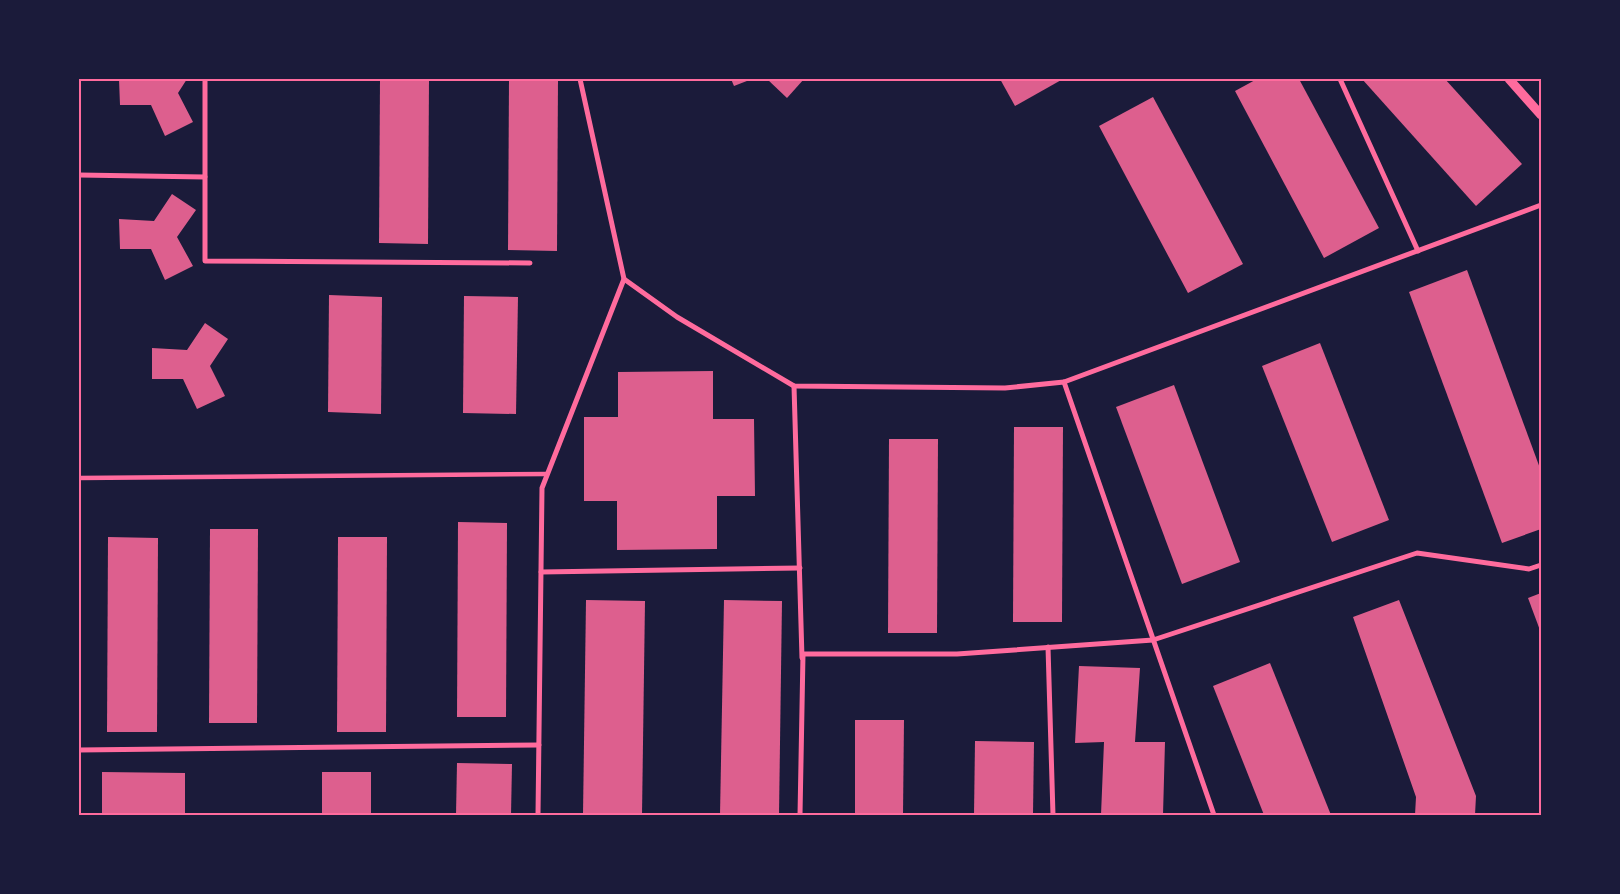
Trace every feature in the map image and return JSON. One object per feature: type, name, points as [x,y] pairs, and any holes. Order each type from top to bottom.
[{"type":"street","points":[[205,79],[204,261],[530,263]]},
{"type":"street","points":[[538,815],[542,488],[624,279],[580,79]]},
{"type":"street","points":[[1340,79],[1418,252]]},
{"type":"street","points":[[1509,79],[1541,115]]},
{"type":"street","points":[[79,175],[205,177]]},
{"type":"street","points":[[624,279],[677,317],[794,386],[1005,388],[1064,382],[1541,206]]},
{"type":"street","points":[[1064,382],[1214,815]]},
{"type":"street","points":[[794,386],[803,668]]},
{"type":"street","points":[[79,478],[547,474]]},
{"type":"street","points":[[800,815],[803,654],[957,654],[1153,640],[1417,553],[1529,569],[1541,565]]},
{"type":"street","points":[[541,572],[800,568]]},
{"type":"street","points":[[1048,648],[1053,815]]},
{"type":"street","points":[[79,750],[539,745]]},
{"type":"building","points":[[119,79],[187,79],[178,93],[193,122],[165,136],[151,105],[120,105]]},
{"type":"building","points":[[380,79],[429,79],[428,244],[379,243]]},
{"type":"building","points":[[509,79],[558,79],[557,251],[508,250]]},
{"type":"building","points":[[731,79],[752,79],[734,86]]},
{"type":"building","points":[[767,79],[804,79],[787,98]]},
{"type":"building","points":[[1000,79],[1063,79],[1015,106]]},
{"type":"building","points":[[1257,79],[1299,79],[1379,228],[1324,258],[1235,91]]},
{"type":"building","points":[[1362,79],[1445,79],[1522,164],[1476,206]]},
{"type":"building","points":[[1153,97],[1243,264],[1188,293],[1099,126]]},
{"type":"building","points":[[172,194],[196,210],[177,237],[193,266],[165,280],[151,249],[120,249],[119,219],[154,221]]},
{"type":"building","points":[[1467,270],[1541,471],[1541,529],[1502,543],[1409,292]]},
{"type":"building","points":[[329,295],[382,297],[381,414],[328,412]]},
{"type":"building","points":[[464,296],[518,297],[516,414],[463,413]]},
{"type":"building","points":[[205,323],[228,339],[210,366],[225,396],[197,409],[183,379],[152,379],[152,348],[187,350]]},
{"type":"building","points":[[1320,343],[1389,520],[1332,542],[1262,366]]},
{"type":"building","points":[[713,371],[713,419],[754,419],[755,496],[717,496],[717,549],[617,550],[617,501],[584,501],[584,417],[618,417],[618,372]]},
{"type":"building","points":[[1174,385],[1240,562],[1182,584],[1116,407]]},
{"type":"building","points":[[1014,427],[1063,427],[1062,622],[1013,622]]},
{"type":"building","points":[[889,439],[938,439],[937,633],[888,633]]},
{"type":"building","points":[[458,522],[507,523],[506,717],[457,717]]},
{"type":"building","points":[[210,529],[258,529],[257,723],[209,723]]},
{"type":"building","points":[[108,537],[158,538],[157,732],[107,732]]},
{"type":"building","points":[[338,537],[387,537],[386,732],[337,732]]},
{"type":"building","points":[[1541,593],[1541,633],[1528,598]]},
{"type":"building","points":[[586,600],[645,601],[642,815],[583,815]]},
{"type":"building","points":[[724,600],[782,601],[779,815],[720,815]]},
{"type":"building","points":[[1399,600],[1476,796],[1475,815],[1415,815],[1416,797],[1353,617]]},
{"type":"building","points":[[1270,663],[1331,815],[1264,815],[1213,686]]},
{"type":"building","points":[[1079,666],[1140,668],[1135,742],[1165,742],[1163,815],[1101,815],[1104,742],[1075,743]]},
{"type":"building","points":[[855,720],[904,720],[903,815],[855,815]]},
{"type":"building","points":[[975,741],[1034,742],[1033,815],[974,815]]},
{"type":"building","points":[[457,763],[512,764],[511,815],[456,815]]},
{"type":"building","points":[[102,772],[185,773],[185,815],[102,815]]},
{"type":"building","points":[[322,772],[371,772],[371,815],[322,815]]}]
